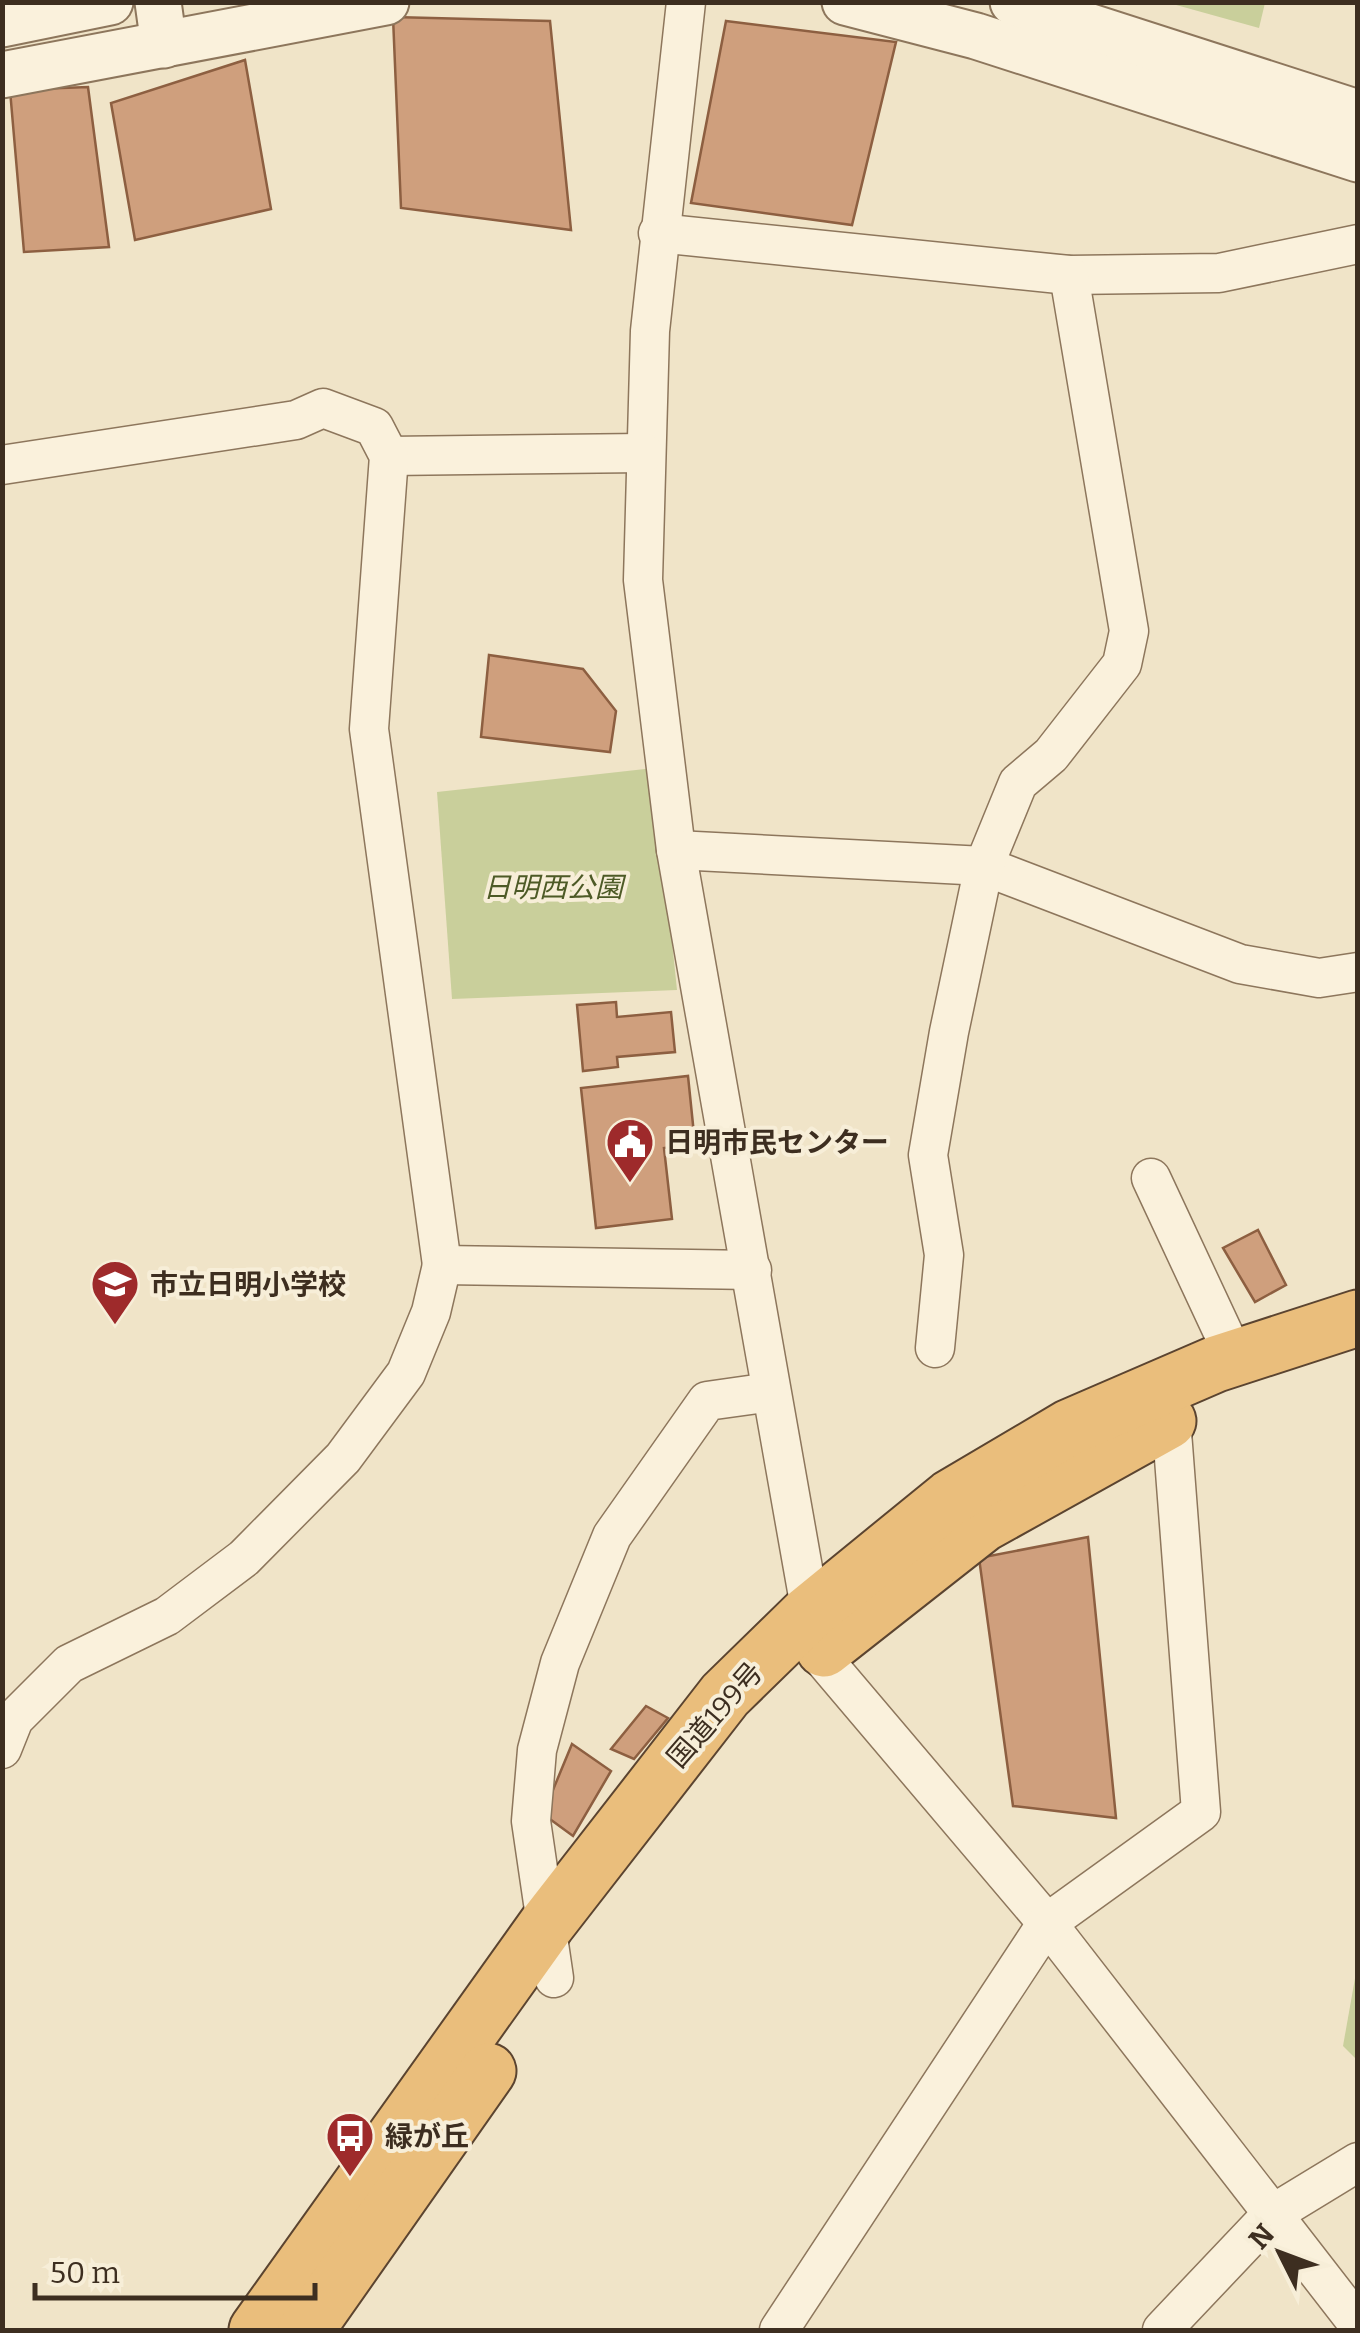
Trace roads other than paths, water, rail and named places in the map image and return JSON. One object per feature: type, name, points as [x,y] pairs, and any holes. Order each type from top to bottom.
[{"type":"highway","name":"国道199号","points":[[306,2330],[708,1767],[814,1633],[950,1498],[1070,1427],[1235,1358],[1358,1318]]},
{"type":"highway","name":"国道199号","points":[[257,2330],[547,1924],[725,1695],[983,1524],[1171,1419],[1233,1388],[1358,1350]]},
{"type":"street","points":[[2,24],[110,2]]},
{"type":"street","points":[[2,75],[161,24],[386,2]]},
{"type":"street","points":[[686,2],[658,233],[644,453],[643,580],[676,850],[814,1633],[1047,1923],[1358,2324]]},
{"type":"street","points":[[845,2],[976,36],[1358,159]]},
{"type":"street","points":[[1013,2],[1358,113]]},
{"type":"street","points":[[658,233],[1069,275],[1219,273],[1358,244]]},
{"type":"street","points":[[936,1348],[944,1255],[928,1155],[984,866],[1018,783],[1051,755],[1122,664],[1128,631],[1069,275]]},
{"type":"street","points":[[2,465],[296,420],[323,408],[374,427],[390,456],[368,728],[442,1266],[430,1312],[406,1373],[343,1458],[244,1558],[168,1616],[69,1664],[14,1718],[2,1749]]},
{"type":"street","points":[[390,456],[644,453]]},
{"type":"street","points":[[676,850],[984,866],[1240,964],[1318,978],[1358,972]]},
{"type":"street","points":[[1151,1178],[1235,1358]]},
{"type":"street","points":[[442,1266],[752,1270]]},
{"type":"street","points":[[554,1978],[531,1821],[537,1750],[560,1663],[612,1536],[707,1401],[771,1392]]},
{"type":"street","points":[[779,2330],[1047,1923],[1201,1812],[1171,1419]]},
{"type":"street","points":[[1162,2330],[1271,2215],[1358,2162]]},
{"type":"place","name":"日明市民センター","points":[[630,1184]]},
{"type":"place","name":"市立日明小学校","points":[[115,1326]]},
{"type":"place","name":"緑が丘","points":[[350,2178]]},
{"type":"park label","name":"日明西公園","points":[[553,887]]}]
